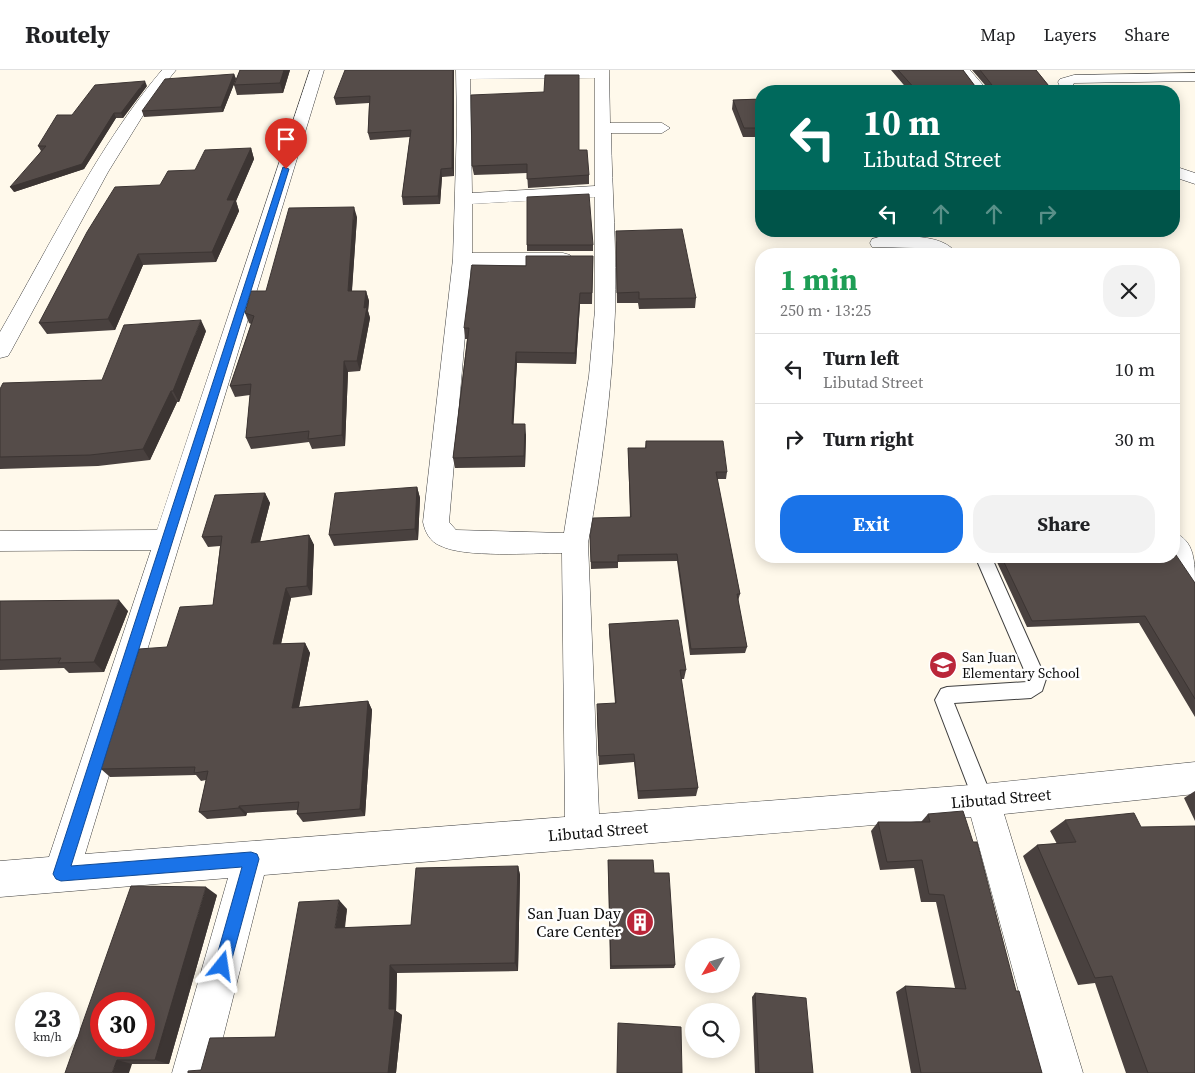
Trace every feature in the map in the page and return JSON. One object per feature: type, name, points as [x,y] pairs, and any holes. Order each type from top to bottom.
[{"type":"street","points":[[0,351],[100,172],[149,94],[169,70]]},
{"type":"street","points":[[61,874],[169,540],[317,70]]},
{"type":"street","points":[[963,70],[976,85]]},
{"type":"street","points":[[575,543],[469,542],[449,539],[438,530],[436,522],[446,405],[462,259],[465,125],[462,73],[602,72],[605,310],[600,376],[583,502],[575,543],[582,832]]},
{"type":"street","points":[[1067,85],[1066,82],[1074,79],[1195,77]]},
{"type":"street","points":[[603,128],[662,128]]},
{"type":"street","points":[[1180,173],[1195,179]]},
{"type":"street","points":[[463,199],[602,191]]},
{"type":"street","points":[[878,243],[927,243],[940,248]]},
{"type":"street","points":[[462,259],[605,259]]},
{"type":"street","points":[[0,541],[169,540]]},
{"type":"street","points":[[1180,552],[1195,573]]},
{"type":"street","name":"Libutad Street","points":[[0,879],[983,800],[1195,778]]},
{"type":"street","points":[[983,800],[1062,1073]]},
{"type":"street","points":[[193,1073],[251,859]]},
{"type":"lane","points":[[983,800],[944,700],[947,695],[1031,690],[1036,686],[1037,680],[986,563]]},
{"type":"building","points":[[240,70],[284,70],[280,83],[234,85]]},
{"type":"building","points":[[345,70],[453,70],[452,168],[441,169],[438,196],[402,197],[411,130],[368,133],[370,96],[334,98]]},
{"type":"building","points":[[898,70],[963,70],[974,85],[912,85]]},
{"type":"building","points":[[980,70],[1036,70],[1048,85],[992,85]]},
{"type":"building","points":[[234,74],[221,107],[142,111],[165,79]]},
{"type":"building","points":[[545,75],[579,75],[579,150],[587,150],[589,175],[527,179],[527,164],[472,166],[471,95],[544,92]]},
{"type":"building","points":[[145,81],[121,113],[114,113],[82,164],[10,187],[46,146],[38,146],[57,115],[72,115],[95,85]]},
{"type":"building","points":[[755,99],[755,128],[744,128],[733,100]]},
{"type":"building","points":[[251,148],[227,200],[235,200],[212,252],[138,254],[108,319],[39,323],[87,232],[115,187],[160,185],[168,171],[195,170],[205,150]]},
{"type":"building","points":[[589,194],[593,245],[527,245],[527,197]]},
{"type":"building","points":[[354,207],[348,291],[366,291],[364,308],[367,307],[357,361],[344,361],[342,435],[308,439],[309,431],[246,438],[251,384],[230,386],[254,316],[245,313],[251,291],[266,291],[289,208]]},
{"type":"building","points":[[682,229],[696,298],[639,299],[639,292],[617,293],[616,231]]},
{"type":"building","points":[[526,256],[593,256],[592,293],[580,293],[575,353],[516,352],[512,424],[525,424],[524,456],[453,458],[469,328],[464,328],[472,265],[526,266]]},
{"type":"building","points":[[201,320],[173,391],[171,391],[143,449],[90,455],[0,457],[0,389],[3,383],[102,380],[124,325]]},
{"type":"building","points":[[646,441],[723,441],[727,472],[716,472],[740,594],[737,594],[747,647],[691,649],[677,554],[618,555],[618,562],[591,562],[590,536],[593,518],[631,517],[628,448],[646,448]]},
{"type":"building","points":[[417,487],[415,529],[329,535],[335,493]]},
{"type":"building","points":[[265,493],[251,543],[309,535],[307,586],[286,588],[273,644],[305,643],[292,708],[368,701],[360,809],[297,814],[299,802],[239,806],[239,808],[199,812],[208,771],[194,773],[195,767],[101,769],[139,649],[167,647],[180,607],[213,605],[222,536],[202,537],[215,495]]},
{"type":"building","points":[[1180,561],[1195,583],[1195,699],[1145,616],[1032,621],[1004,563],[1180,563]]},
{"type":"building","points":[[119,600],[94,662],[58,663],[61,658],[0,660],[0,601]]},
{"type":"building","points":[[678,620],[686,670],[680,670],[698,788],[638,791],[634,754],[599,756],[597,704],[616,703],[609,624]]},
{"type":"building","points":[[963,811],[973,842],[977,842],[1016,991],[1019,991],[1042,1073],[921,1073],[905,986],[966,989],[944,895],[929,894],[922,860],[887,862],[878,822],[930,822],[928,814]]},
{"type":"building","points":[[1134,813],[1141,827],[1195,826],[1195,1073],[1148,1073],[1112,976],[1095,978],[1037,845],[1076,842],[1065,820]]},
{"type":"building","name":"San Juan Day Care Center","points":[[608,860],[653,860],[654,873],[669,873],[675,965],[611,966]]},
{"type":"building","points":[[518,866],[515,963],[390,965],[389,1009],[395,1009],[388,1073],[188,1073],[188,1071],[201,1070],[210,1038],[275,1037],[299,902],[339,900],[335,928],[411,925],[416,868]]},
{"type":"building","points":[[131,886],[206,887],[155,1060],[117,1060],[112,1073],[65,1073],[71,1057],[80,1057],[80,1030],[90,1002],[90,1057],[155,1057],[155,992],[94,992]]},
{"type":"building","points":[[755,993],[806,998],[813,1073],[759,1073]]},
{"type":"building","points":[[618,1023],[681,1027],[682,1073],[617,1073]]},
{"type":"place","name":"San Juan Elementary School","points":[[943,665]]},
{"type":"place","name":"San Juan Day Care Center","points":[[640,922]]},
{"type":"route","points":[[222,966],[251,859],[61,874],[286,169]]}]
